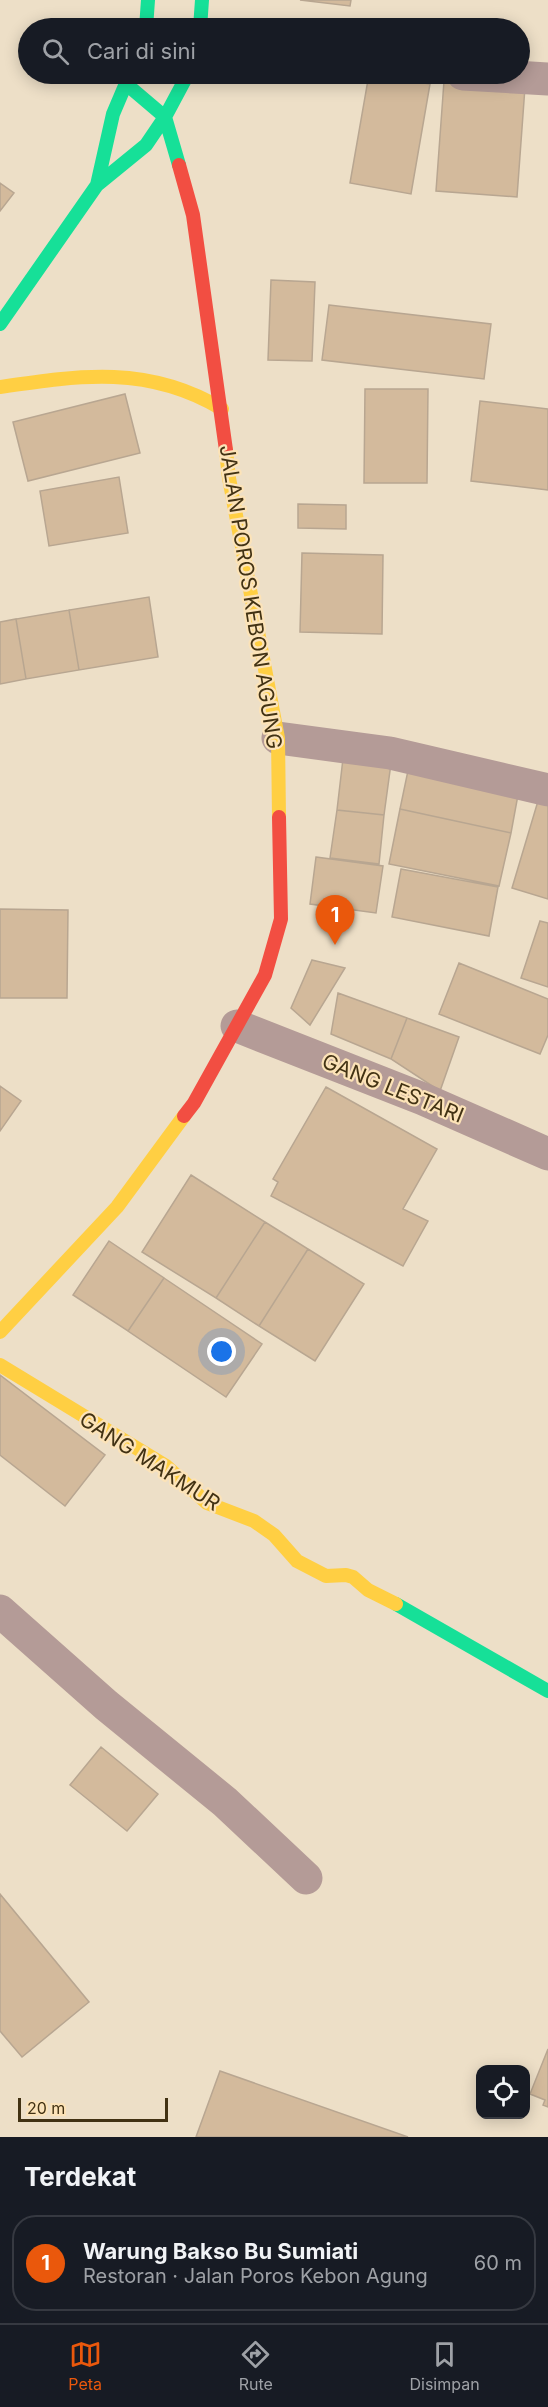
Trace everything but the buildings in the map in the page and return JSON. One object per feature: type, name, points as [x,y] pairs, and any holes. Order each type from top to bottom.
[{"type":"main road","points":[[147,18],[148,0]]},
{"type":"main road","points":[[201,18],[202,0]]},
{"type":"main road","points":[[98,185],[113,114],[126,84]]},
{"type":"main road","points":[[134,84],[165,117]]},
{"type":"main road","points":[[0,324],[98,185],[146,145],[165,117],[183,84]]},
{"type":"main road","name":"JALAN POROS KEBON AGUNG","points":[[0,1332],[117,1207],[194,1103],[265,975],[281,919],[278,738],[229,478],[222,409],[193,215],[165,117]]},
{"type":"main road","points":[[0,387],[42,380],[117,377],[171,386],[208,399],[222,409]]},
{"type":"main road","name":"GANG MAKMUR","points":[[0,1365],[166,1466],[207,1503],[254,1521],[274,1535],[297,1561],[326,1576],[353,1577],[368,1590],[433,1624],[548,1691]]},
{"type":"street","points":[[530,78],[548,79]]},
{"type":"street","points":[[278,738],[390,753],[548,790]]},
{"type":"street","name":"GANG LESTARI","points":[[237,1026],[423,1099],[548,1154]]},
{"type":"street","points":[[0,1611],[106,1705],[225,1802],[306,1878]]},
{"type":"traffic: fast","points":[[147,18],[148,0]]},
{"type":"traffic: fast","points":[[201,18],[202,0]]},
{"type":"traffic: fast","points":[[126,84],[165,117],[179,165]]},
{"type":"traffic: fast","points":[[97,185],[113,114],[126,84]]},
{"type":"traffic: fast","points":[[0,324],[97,185],[146,145],[165,117],[183,84]]},
{"type":"traffic: fast","points":[[396,1604],[548,1691]]},
{"type":"traffic: slow","points":[[0,387],[59,379],[114,377],[168,385],[195,395],[222,409]]},
{"type":"traffic: slow","points":[[226,450],[229,478],[278,738],[279,817]]},
{"type":"traffic: slow","points":[[0,1332],[117,1207],[184,1116]]},
{"type":"traffic: slow","points":[[0,1365],[166,1466],[207,1503],[254,1521],[274,1535],[297,1561],[326,1576],[353,1577],[368,1590],[396,1604]]},
{"type":"traffic: jam","points":[[179,165],[193,215],[226,450]]},
{"type":"traffic: jam","points":[[184,1116],[194,1103],[265,975],[281,919],[279,817]]},
{"type":"place","name":"Warung Bakso Bu Sumiati","points":[[335,945]]}]
